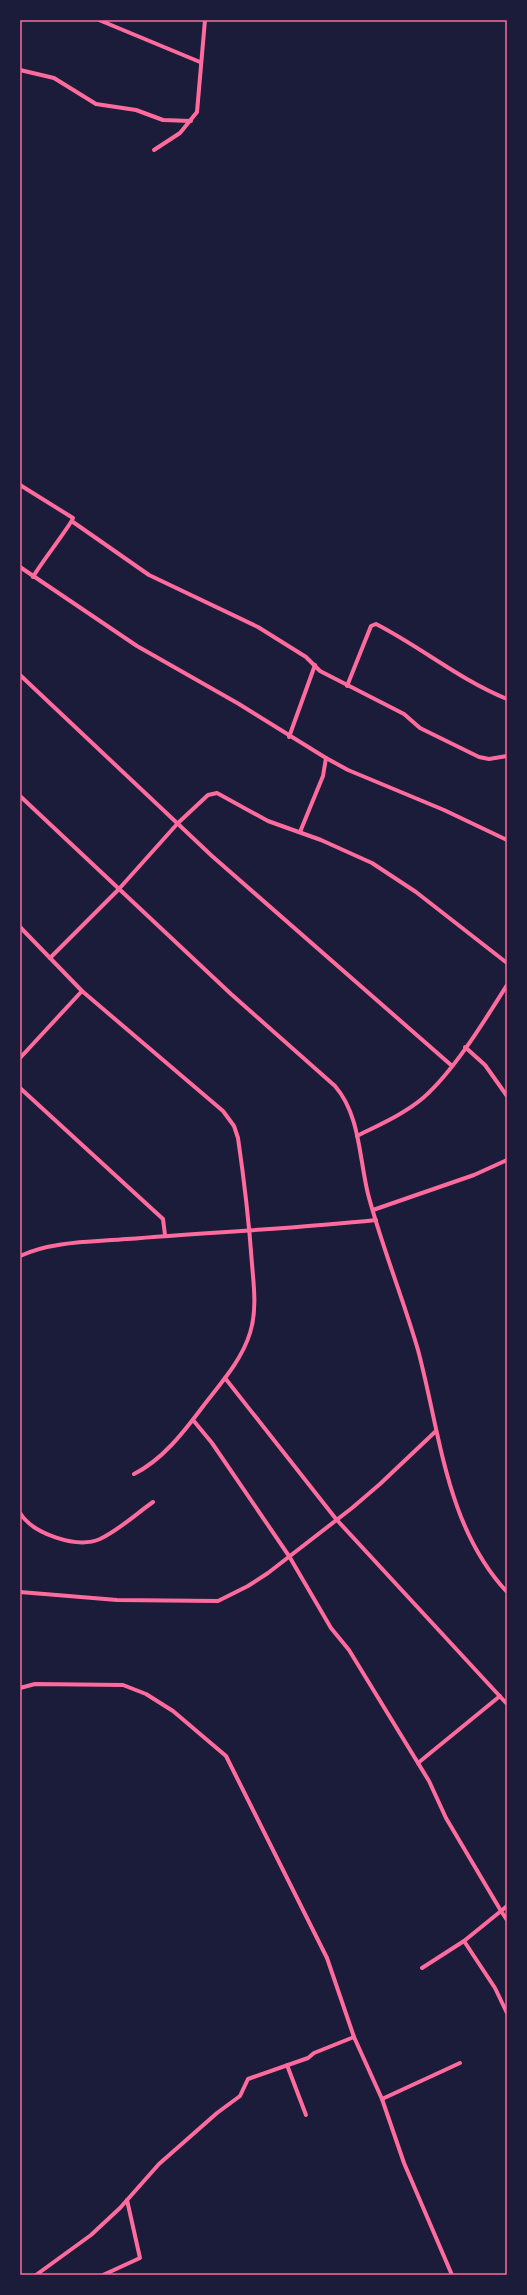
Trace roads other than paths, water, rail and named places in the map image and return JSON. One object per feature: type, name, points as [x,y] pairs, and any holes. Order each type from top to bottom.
[{"type":"street","points":[[98,20],[200,62]]},
{"type":"street","points":[[154,150],[180,133],[191,121],[199,106],[200,62],[205,20]]},
{"type":"street","points":[[20,70],[54,78],[96,104],[136,110],[163,120],[191,121]]},
{"type":"street","points":[[20,485],[72,516],[73,522],[149,575],[258,627],[315,665],[320,671],[404,714],[420,728],[479,757],[489,759],[507,756]]},
{"type":"street","points":[[33,577],[49,551],[73,522]]},
{"type":"street","points":[[20,567],[137,646],[239,704],[289,737],[326,758],[348,770],[444,810],[507,840]]},
{"type":"street","points":[[347,686],[371,626],[376,624],[418,647],[485,690],[507,699]]},
{"type":"street","points":[[289,737],[315,665]]},
{"type":"street","points":[[20,675],[249,889],[451,1065]]},
{"type":"street","points":[[300,832],[323,776],[326,758]]},
{"type":"street","points":[[50,958],[118,890],[178,823],[208,795],[217,793],[268,821],[300,832],[372,863],[416,892],[507,963]]},
{"type":"street","points":[[20,796],[118,890],[335,1086],[348,1103],[357,1136],[373,1210],[418,1349],[436,1431],[453,1493],[469,1532],[484,1562],[507,1592]]},
{"type":"street","points":[[20,928],[82,991],[176,1070],[229,1119],[238,1138],[250,1232],[254,1315],[243,1350],[193,1420],[172,1445],[156,1459],[134,1474]]},
{"type":"street","points":[[357,1136],[395,1116],[422,1099],[434,1088],[465,1047],[507,985]]},
{"type":"street","points":[[20,1058],[82,991]]},
{"type":"street","points":[[465,1047],[485,1065],[507,1096]]},
{"type":"street","points":[[20,1088],[163,1219],[165,1235]]},
{"type":"street","points":[[373,1210],[474,1175],[507,1160]]},
{"type":"street","points":[[20,1256],[39,1249],[165,1235],[250,1232],[376,1220]]},
{"type":"street","points":[[224,1378],[336,1519],[507,1704]]},
{"type":"street","points":[[193,1420],[212,1443],[289,1556],[331,1628],[349,1650],[418,1764],[446,1818],[507,1920]]},
{"type":"street","points":[[20,1592],[117,1600],[218,1601],[248,1586],[289,1556],[380,1484],[436,1431]]},
{"type":"street","points":[[20,1513],[32,1527],[56,1537],[72,1540],[98,1540],[153,1502]]},
{"type":"street","points":[[20,1688],[35,1684],[123,1685],[146,1694],[173,1711],[226,1756],[322,1945],[354,2037],[382,2099],[404,2163],[452,2275]]},
{"type":"street","points":[[418,1764],[500,1696]]},
{"type":"street","points":[[422,1968],[464,1941],[507,1906]]},
{"type":"street","points":[[464,1941],[495,1988],[507,2013]]},
{"type":"street","points":[[36,2275],[91,2235],[127,2200],[160,2164],[217,2113],[240,2096],[248,2079],[287,2065],[354,2037]]},
{"type":"street","points":[[382,2099],[460,2063]]},
{"type":"street","points":[[287,2065],[306,2115]]},
{"type":"street","points":[[103,2275],[140,2258],[127,2200]]}]
